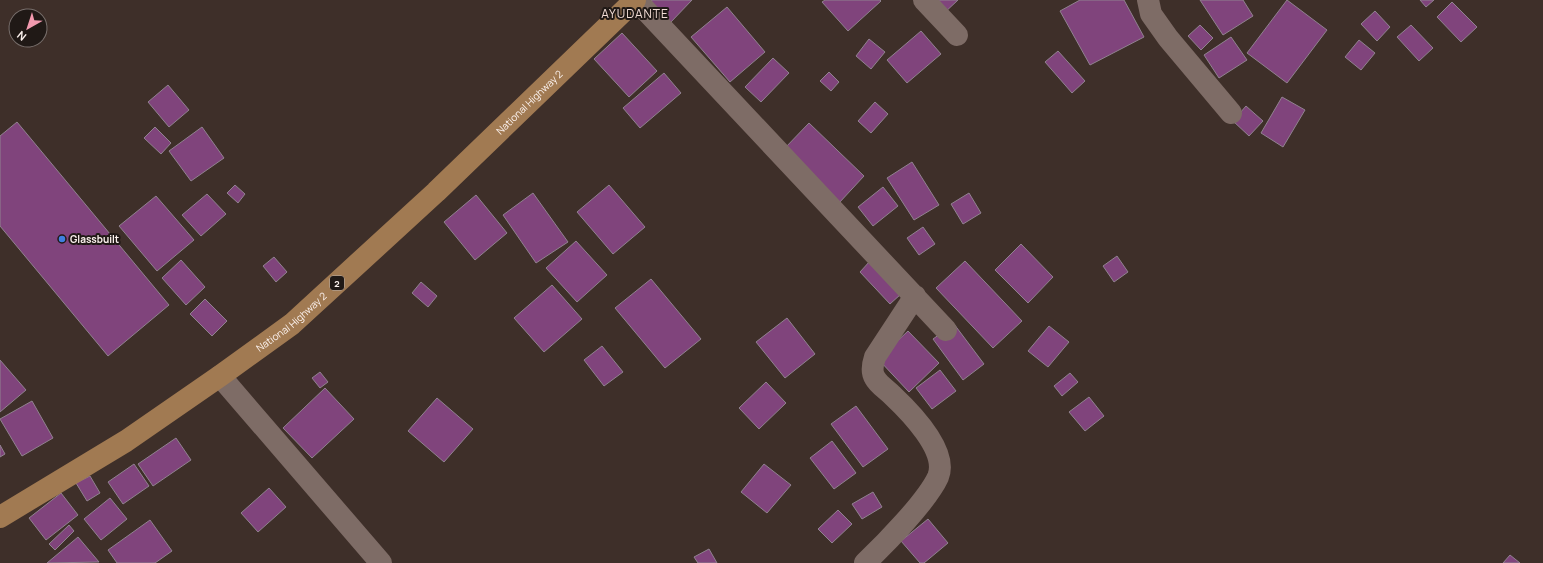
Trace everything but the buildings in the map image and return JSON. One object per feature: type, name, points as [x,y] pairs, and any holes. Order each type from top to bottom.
[{"type":"main road","name":"National Highway 2","points":[[0,517],[126,441],[292,324],[362,262],[635,0]]},
{"type":"street","points":[[635,0],[946,330]]},
{"type":"street","points":[[924,0],[957,35]]},
{"type":"street","points":[[1148,0],[1151,14],[1168,38],[1231,113]]},
{"type":"street","points":[[865,563],[884,546],[923,499],[938,477],[940,465],[935,450],[916,418],[874,378],[873,366],[875,357],[915,296]]},
{"type":"street","points":[[220,376],[381,563]]},
{"type":"place","name":"Glassbuilt","points":[[62,239]]},
{"type":"district","name":"AYUDANTE","points":[[635,13]]}]
